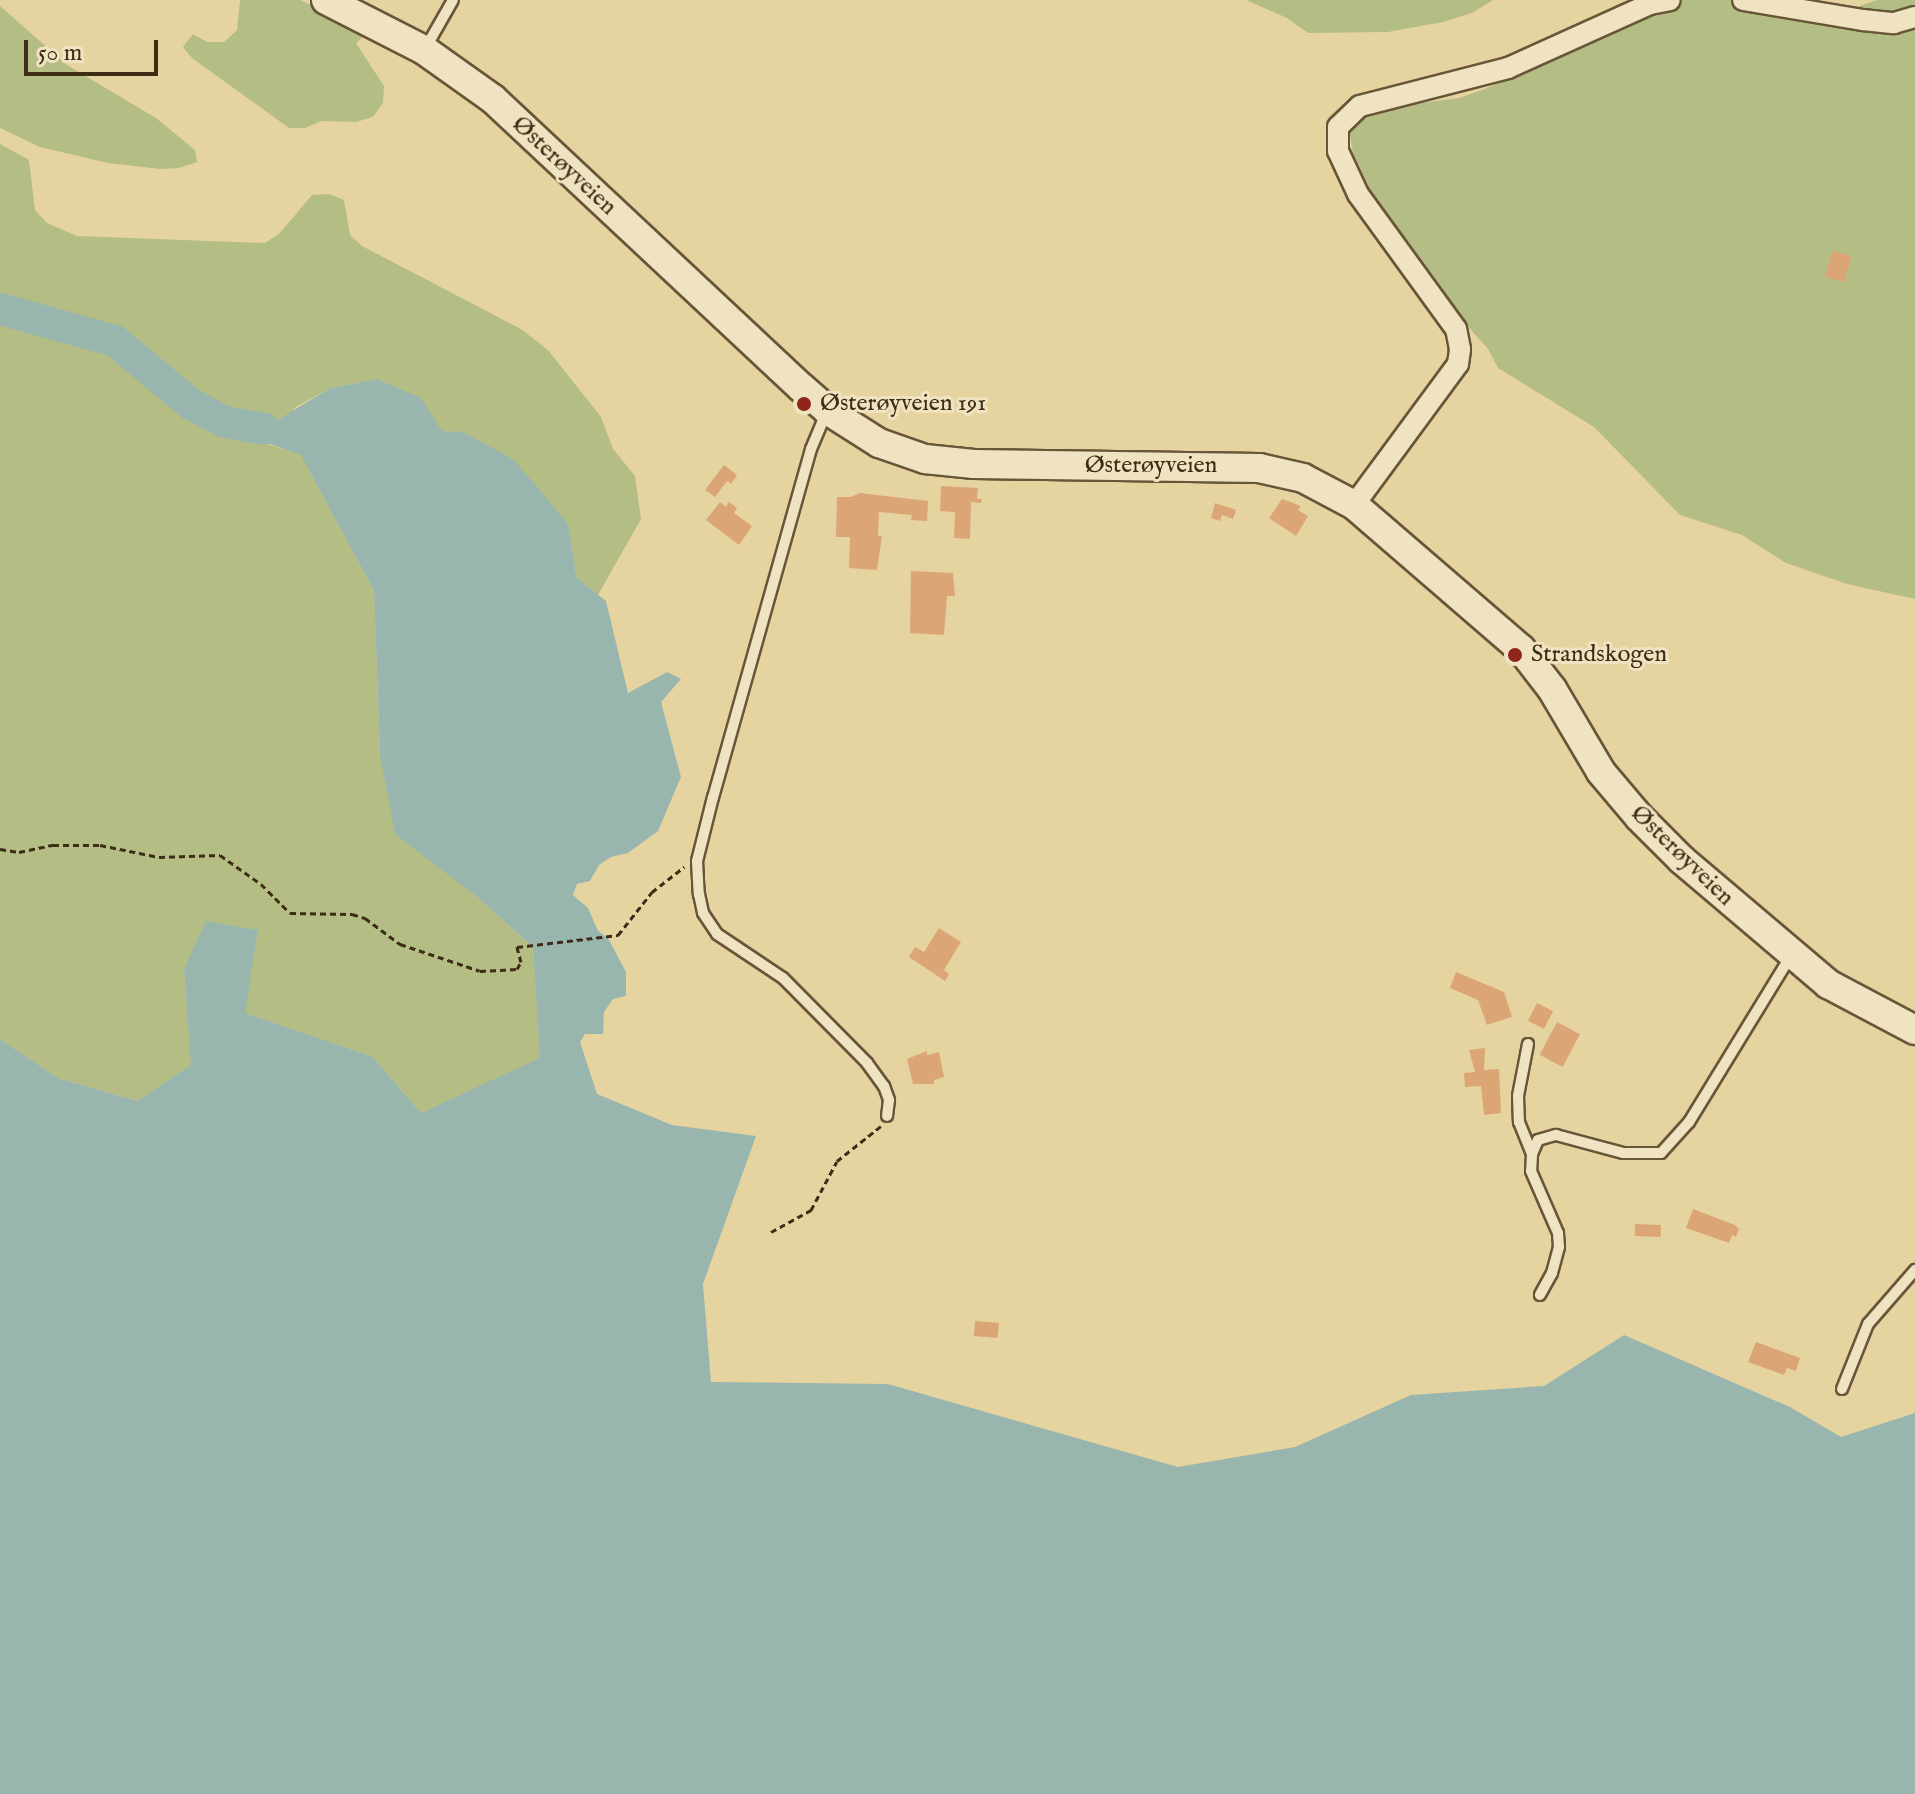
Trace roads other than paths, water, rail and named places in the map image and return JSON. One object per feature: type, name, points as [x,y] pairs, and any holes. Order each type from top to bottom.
[{"type":"main road","name":"Østerøyveien","points":[[326,0],[424,50],[493,99],[827,410],[879,443],[925,459],[974,464],[1259,468],[1303,478],[1354,505],[1521,649],[1552,689],[1601,772],[1629,806],[1682,860],[1791,955],[1848,996],[1915,1030]]},
{"type":"street","points":[[1354,505],[1458,364],[1460,349],[1456,329],[1358,194],[1338,151],[1338,127],[1360,106],[1508,68],[1650,4],[1670,0]]},
{"type":"street","points":[[1743,0],[1863,20],[1894,23],[1915,17]]},
{"type":"lane","points":[[424,50],[453,0]]},
{"type":"lane","points":[[827,410],[811,449],[697,861],[703,913],[717,934],[783,978],[867,1063],[884,1086],[889,1100],[887,1116]]},
{"type":"lane","points":[[1540,1295],[1552,1273],[1559,1247],[1558,1233],[1531,1171],[1532,1154],[1538,1140],[1556,1135],[1623,1153],[1661,1153],[1672,1145],[1706,1096],[1791,955]]},
{"type":"lane","points":[[1528,1044],[1518,1096],[1519,1122],[1532,1154]]},
{"type":"lane","points":[[1842,1389],[1868,1324],[1915,1270]]},
{"type":"water","points":[[377,379],[421,398],[442,431],[463,432],[514,460],[568,524],[577,578],[606,601],[628,693],[667,672],[681,679],[661,702],[681,777],[658,831],[628,853],[611,857],[599,865],[590,881],[577,884],[573,895],[588,908],[598,931],[608,938],[626,972],[626,996],[613,999],[604,1012],[603,1034],[585,1034],[580,1042],[597,1094],[672,1125],[756,1136],[703,1284],[711,1382],[888,1384],[1178,1467],[1295,1447],[1411,1395],[1544,1386],[1624,1335],[1790,1407],[1841,1437],[1915,1413],[1915,1794],[0,1794],[0,1039],[58,1078],[137,1101],[191,1065],[184,969],[206,921],[258,930],[245,1013],[373,1057],[421,1113],[540,1058],[533,947],[476,896],[395,834],[380,756],[374,591],[301,455],[267,443],[263,429],[330,388]]},
{"type":"waterway","points":[[0,309],[115,341],[191,404],[225,422],[263,429]]},
{"type":"place","name":"Østerøyveien 191","points":[[804,404]]},
{"type":"place","name":"Strandskogen","points":[[1515,655]]}]
